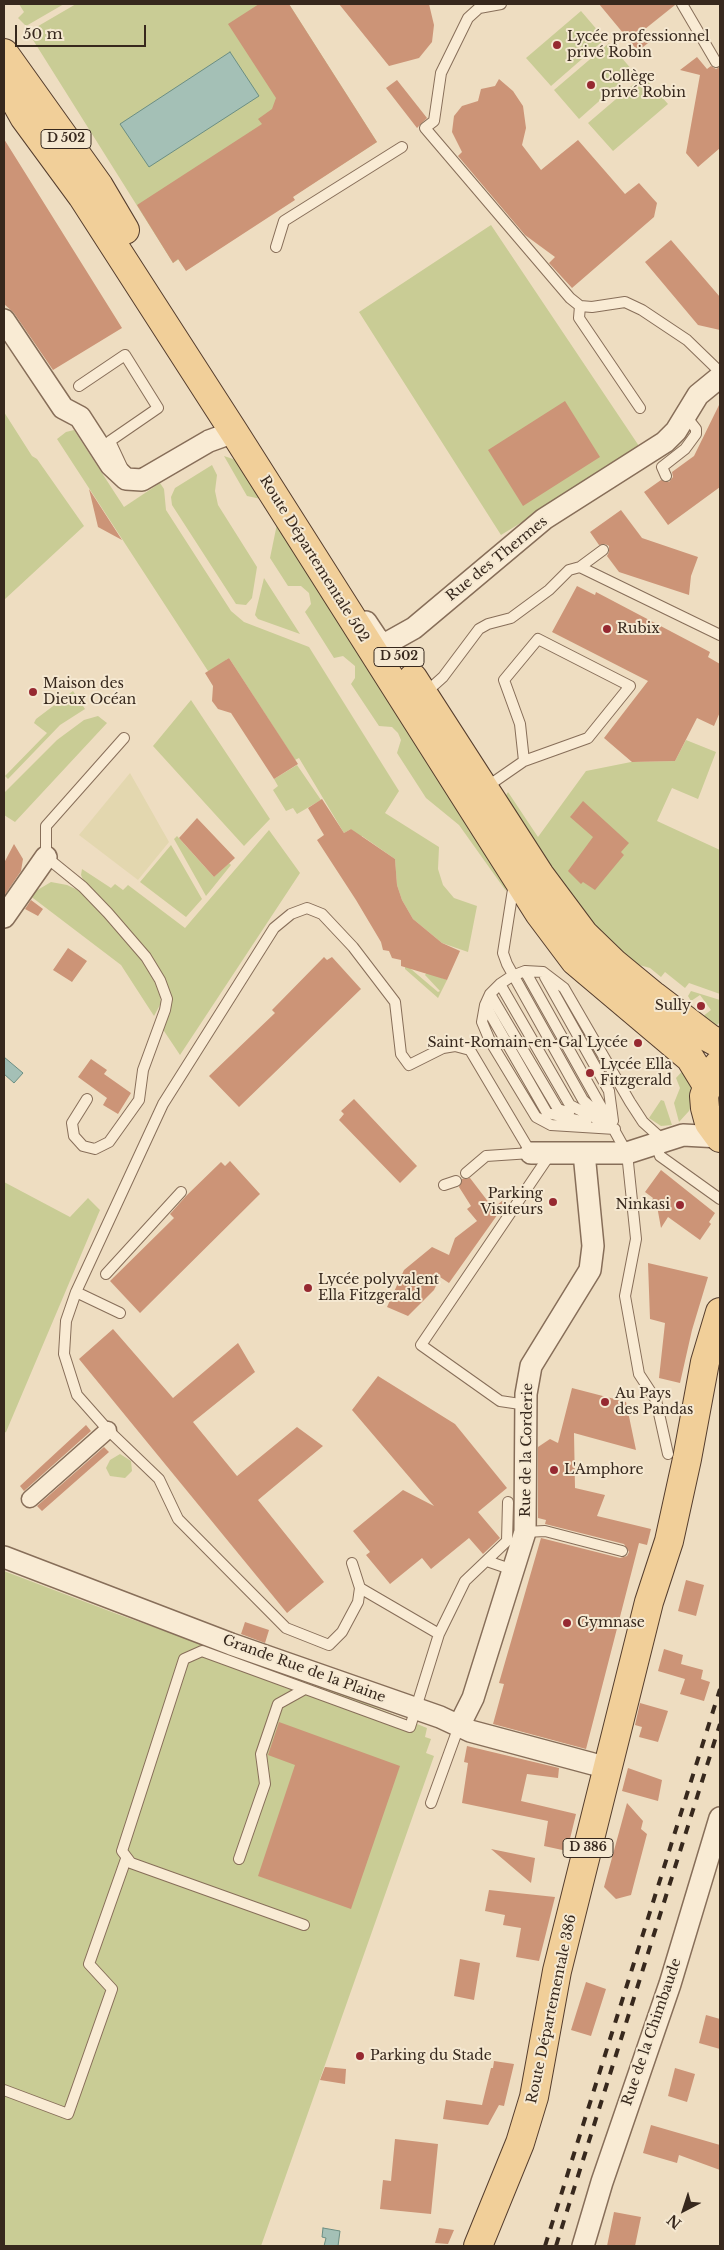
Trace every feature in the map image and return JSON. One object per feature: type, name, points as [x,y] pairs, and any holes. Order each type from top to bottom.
[{"type":"main road","name":"Route Départementale 502","points":[[4,53],[98,186],[247,423],[540,875],[584,934],[614,963],[708,1038],[720,1044]]},
{"type":"main road","name":"Route Départementale 502","points":[[4,81],[24,117],[82,196],[234,432],[539,913],[575,961],[690,1058],[710,1085],[709,1123],[720,1138]]},
{"type":"main road","name":"Route Départementale 386","points":[[478,2246],[520,2143],[528,2117],[543,2051],[551,1996],[649,1602],[669,1541],[678,1450],[720,1312]]},
{"type":"main road","name":"Route Départementale 386","points":[[678,1450],[720,1358]]},
{"type":"street","points":[[4,320],[63,408],[80,417],[111,465],[126,479],[142,480],[209,441],[234,432]]},
{"type":"street","name":"Rue des Thermes","points":[[390,642],[414,628],[544,519],[665,442],[676,431],[698,395],[720,377]]},
{"type":"street","points":[[293,525],[322,555],[380,643],[390,642]]},
{"type":"street","points":[[4,917],[46,857]]},
{"type":"street","points":[[668,1140],[710,1085]]},
{"type":"street","points":[[541,1153],[627,1153],[668,1140],[720,1138]]},
{"type":"street","name":"Rue de la Corderie","points":[[459,1726],[473,1698],[525,1532],[527,1405],[531,1366],[590,1270],[593,1246],[584,1153]]},
{"type":"street","points":[[30,1499],[108,1430]]},
{"type":"street","name":"Grande Rue de la Plaine","points":[[4,1557],[231,1644],[416,1708],[470,1731],[608,1768]]},
{"type":"street","name":"Rue de la Chimbaude","points":[[583,2246],[611,2155],[670,1984],[720,1818]]},
{"type":"lane","points":[[501,4],[479,8],[468,18],[441,73],[434,121],[425,128],[580,306],[592,307],[625,302],[642,310],[687,340],[720,372]]},
{"type":"lane","points":[[682,4],[716,62]]},
{"type":"lane","points":[[276,247],[284,221],[402,147]]},
{"type":"lane","points":[[580,306],[579,318],[640,408]]},
{"type":"lane","points":[[79,386],[125,355],[158,408],[110,441],[119,457],[126,479]]},
{"type":"lane","points":[[666,476],[662,467],[685,449],[696,434],[696,429],[685,414]]},
{"type":"lane","points":[[424,695],[443,677],[479,629],[488,624],[511,618],[549,590],[569,570],[580,567],[603,550]]},
{"type":"lane","points":[[580,567],[720,635]]},
{"type":"lane","points":[[484,788],[524,761],[588,738],[630,686],[538,639],[504,680],[520,724],[524,761]]},
{"type":"lane","points":[[87,1099],[72,1123],[74,1136],[83,1146],[95,1149],[109,1142],[139,1100],[142,1070],[166,1010],[168,999],[160,980],[146,957],[115,920],[83,887],[46,857],[46,826],[124,738]]},
{"type":"lane","points":[[516,875],[503,953],[512,976],[584,1100],[615,1129]]},
{"type":"lane","points":[[352,1563],[360,1588],[358,1602],[342,1632],[329,1645],[286,1628],[178,1519],[158,1479],[108,1430],[76,1395],[64,1354],[66,1321],[76,1292],[163,1104],[274,928],[291,914],[307,908],[322,914],[353,947],[395,1002],[400,1054],[409,1065],[444,1048],[455,1046],[470,1050],[541,1153]]},
{"type":"lane","points":[[525,971],[627,1153],[636,1239],[625,1296],[639,1374],[656,1400],[678,1450]]},
{"type":"lane","points":[[615,1129],[548,1113],[485,1005],[490,994],[500,984],[512,976],[525,971],[543,972],[564,988],[643,1122],[668,1140],[660,1156],[720,1199]]},
{"type":"lane","points":[[543,972],[609,1091],[615,1129]]},
{"type":"lane","points":[[500,984],[570,1105],[615,1129]]},
{"type":"lane","points":[[490,994],[558,1109],[615,1129]]},
{"type":"lane","points":[[466,1173],[486,1156],[541,1153]]},
{"type":"lane","points":[[527,1405],[500,1401],[421,1345],[541,1153]]},
{"type":"lane","points":[[444,1185],[456,1181]]},
{"type":"lane","points":[[106,1274],[181,1192]]},
{"type":"lane","points":[[76,1292],[120,1313]]},
{"type":"lane","points":[[304,1925],[131,1863],[126,1859],[122,1851],[184,1659],[202,1651],[410,1727],[439,1634],[465,1581],[507,1541],[508,1502]]},
{"type":"lane","points":[[525,1532],[545,1531],[622,1551]]},
{"type":"lane","points":[[487,1561],[513,1570]]},
{"type":"lane","points":[[360,1588],[439,1634]]},
{"type":"lane","points":[[239,1859],[265,1784],[261,1754],[278,1704],[305,1689]]},
{"type":"lane","points":[[431,1803],[459,1726]]},
{"type":"lane","points":[[4,2090],[68,2114],[112,1989],[90,1964],[126,1859]]},
{"type":"shaded area","points":[[130,773],[169,842],[138,880],[79,835]]},
{"type":"green space","points":[[19,4],[64,4],[26,26],[18,18],[24,12]]},
{"type":"green space","points":[[76,4],[289,4],[377,142],[272,210],[201,245],[173,263],[28,32]]},
{"type":"green space","points":[[581,11],[605,39],[551,86],[526,58]]},
{"type":"green space","points":[[609,43],[633,71],[579,119],[554,90]]},
{"type":"green space","points":[[643,76],[668,104],[613,151],[588,123]]},
{"type":"green space","points":[[491,225],[641,449],[501,535],[359,312]]},
{"type":"green space","points":[[4,412],[32,456],[37,459],[84,526],[4,600]]},
{"type":"green space","points":[[74,430],[124,507],[160,483],[164,489],[166,510],[231,611],[244,622],[309,647],[399,791],[385,813],[439,847],[438,869],[443,885],[454,898],[477,906],[468,952],[442,943],[413,919],[402,900],[397,885],[395,859],[362,836],[359,839],[351,829],[344,833],[299,758],[295,760],[229,658],[226,660],[275,774],[57,439],[66,432]]},
{"type":"green space","points":[[224,456],[236,460],[248,469],[502,867],[506,891],[459,825],[426,798],[397,753],[401,740],[398,733],[392,727],[379,726],[351,684],[355,678],[355,666],[343,656],[334,658],[305,612],[311,604],[309,593],[301,586],[288,586],[270,558],[277,524],[261,499],[247,496]]},
{"type":"green space","points":[[212,465],[217,475],[215,491],[218,505],[257,567],[252,598],[246,605],[236,604],[172,505],[171,497],[175,488]]},
{"type":"green space","points":[[264,578],[300,634],[258,619],[255,615]]},
{"type":"green space","points":[[73,691],[85,709],[60,725],[8,779],[5,776],[47,733],[34,723],[36,719]]},
{"type":"green space","points":[[191,700],[270,819],[244,846],[153,746]]},
{"type":"green space","points":[[98,716],[107,723],[15,822],[4,815],[4,793],[57,740],[84,720]]},
{"type":"green space","points":[[686,740],[716,752],[698,799],[672,788],[657,821],[720,850],[720,994],[689,983],[685,988],[665,972],[661,977],[650,968],[632,963],[579,912],[505,797],[508,792],[538,837],[586,771],[631,762],[675,761]]},
{"type":"green space","points":[[297,765],[321,800],[297,814],[293,808],[286,811],[273,790],[278,786],[274,779]]},
{"type":"green space","points":[[269,830],[300,873],[180,1055],[162,1028],[170,1013],[172,999],[165,979],[85,884],[81,875],[82,869],[111,888],[115,884],[123,890],[128,885],[185,928]]},
{"type":"green space","points":[[177,836],[214,877],[229,863],[231,865],[206,896],[174,839]]},
{"type":"green space","points":[[171,845],[202,899],[186,917],[140,882]]},
{"type":"green space","points":[[51,882],[67,885],[80,891],[105,916],[142,959],[159,990],[161,1003],[154,1016],[121,965],[29,895]]},
{"type":"green space","points":[[405,964],[438,992],[440,991],[425,975],[427,972],[447,980],[438,998],[405,969]]},
{"type":"green space","points":[[691,991],[720,1000],[720,1022],[714,1028],[702,1017],[711,1010],[700,995],[691,1001],[688,996]]},
{"type":"green space","points":[[687,1066],[693,1077],[694,1099],[689,1111],[679,1122],[674,1103],[680,1088],[676,1078]]},
{"type":"green space","points":[[661,1100],[664,1101],[672,1125],[661,1126],[649,1118]]},
{"type":"green space","points":[[4,1182],[70,1217],[88,1198],[100,1210],[4,1433]]},
{"type":"green space","points":[[120,1454],[131,1461],[132,1471],[125,1478],[110,1476],[106,1468],[110,1460]]},
{"type":"green space","points":[[4,1571],[117,1614],[343,1694],[427,1728],[425,1737],[431,1739],[426,1753],[434,1756],[261,2246],[4,2246]]},
{"type":"water","points":[[230,52],[259,96],[149,167],[120,124]]},
{"type":"water","points":[[4,1057],[23,1073],[14,1083],[4,1074]]},
{"type":"water","points":[[323,2228],[340,2231],[338,2246],[324,2246],[326,2238],[322,2237]]},
{"type":"building","points":[[259,4],[289,4],[377,142],[293,197],[295,200],[186,271],[178,259],[173,263],[137,205],[262,124],[258,119],[272,109],[276,98],[228,24]]},
{"type":"building","points":[[339,4],[429,4],[434,25],[432,42],[419,58],[389,66]]},
{"type":"building","points":[[599,4],[675,5],[645,29],[653,39],[638,51]]},
{"type":"building","points":[[697,57],[707,69],[711,66],[716,69],[720,67],[720,148],[698,167],[686,153],[700,75],[680,70]]},
{"type":"building","points":[[499,79],[513,91],[523,106],[526,128],[522,145],[541,170],[578,140],[625,194],[639,183],[657,203],[654,217],[572,288],[549,263],[555,257],[525,235],[458,156],[462,152],[452,132],[454,116],[462,106],[478,101],[481,89],[495,86]]},
{"type":"building","points":[[397,80],[427,118],[417,128],[386,88]]},
{"type":"building","points":[[4,139],[122,328],[53,370],[14,313],[4,304]]},
{"type":"building","points":[[671,240],[720,297],[720,330],[698,325],[645,262]]},
{"type":"building","points":[[565,401],[600,457],[523,506],[488,450]]},
{"type":"building","points":[[720,403],[720,487],[668,525],[644,492],[661,480],[669,482],[673,477],[672,472],[694,456]]},
{"type":"building","points":[[89,489],[122,540],[98,527]]},
{"type":"building","points":[[621,510],[642,538],[698,557],[691,576],[689,595],[619,572],[607,556],[609,546],[605,544],[599,545],[590,532]]},
{"type":"building","points":[[577,586],[595,595],[596,592],[710,652],[708,657],[720,664],[720,712],[714,726],[697,718],[675,761],[632,762],[604,738],[648,681],[552,632]]},
{"type":"building","points":[[229,658],[298,764],[274,779],[231,713],[218,709],[212,701],[213,686],[205,673]]},
{"type":"building","points":[[322,799],[344,833],[351,829],[395,859],[397,885],[402,900],[413,919],[442,943],[460,951],[447,980],[401,966],[401,960],[392,958],[389,951],[383,950],[381,942],[356,900],[317,840],[324,835],[308,808]]},
{"type":"building","points":[[583,801],[629,843],[621,852],[624,855],[595,890],[583,882],[581,884],[568,871],[593,837],[570,817]]},
{"type":"building","points":[[197,818],[235,858],[214,877],[179,838]]},
{"type":"building","points":[[14,844],[23,859],[21,871],[4,896],[4,863]]},
{"type":"building","points":[[31,900],[43,909],[38,916],[25,909]]},
{"type":"building","points":[[68,948],[87,961],[72,982],[53,970]]},
{"type":"building","points":[[324,957],[327,960],[332,957],[361,989],[239,1107],[209,1076],[275,1013],[272,1010]]},
{"type":"building","points":[[91,1059],[107,1070],[104,1074],[131,1093],[118,1114],[103,1105],[107,1098],[78,1077]]},
{"type":"building","points":[[354,1099],[417,1166],[400,1183],[339,1120],[344,1114],[341,1111]]},
{"type":"building","points":[[230,1161],[260,1194],[140,1313],[110,1281],[174,1218],[170,1214],[186,1196],[221,1162],[225,1166]]},
{"type":"building","points":[[661,1170],[715,1213],[709,1222],[711,1224],[700,1240],[668,1217],[661,1228],[657,1206],[651,1202],[653,1198],[645,1192]]},
{"type":"building","points":[[470,1178],[493,1208],[502,1201],[505,1204],[449,1283],[440,1277],[434,1290],[408,1316],[387,1307],[404,1270],[432,1247],[449,1255],[455,1238],[477,1221],[467,1209],[471,1206],[459,1187],[462,1179]]},
{"type":"building","points":[[648,1263],[708,1277],[692,1330],[680,1383],[659,1378],[665,1323],[650,1319]]},
{"type":"building","points":[[113,1329],[173,1398],[238,1343],[255,1372],[193,1422],[237,1476],[297,1427],[323,1446],[258,1500],[324,1582],[287,1613],[79,1359]]},
{"type":"building","points":[[378,1376],[455,1424],[507,1488],[478,1512],[500,1538],[483,1554],[469,1538],[431,1569],[422,1558],[390,1584],[366,1555],[370,1552],[353,1531],[403,1490],[434,1506],[352,1410]]},
{"type":"building","name":"Gymnase","points":[[572,1388],[626,1402],[636,1450],[574,1433],[575,1488],[605,1495],[597,1516],[651,1529],[647,1545],[639,1543],[586,1749],[493,1724],[504,1684],[499,1683],[541,1538],[620,1558],[627,1556],[629,1552],[624,1544],[545,1524],[546,1520],[538,1518],[538,1447],[550,1439],[558,1443]]},
{"type":"building","points":[[86,1425],[91,1431],[24,1491],[20,1486]]},
{"type":"building","points":[[104,1447],[109,1452],[42,1511],[37,1506]]},
{"type":"building","points":[[686,1580],[704,1585],[696,1616],[678,1611]]},
{"type":"building","points":[[245,1622],[269,1630],[265,1643],[241,1634]]},
{"type":"building","points":[[664,1649],[683,1655],[681,1664],[703,1670],[701,1679],[710,1682],[704,1701],[680,1694],[685,1679],[658,1671]]},
{"type":"building","points":[[640,1703],[668,1711],[658,1742],[639,1737],[642,1727],[635,1725]]},
{"type":"building","points":[[279,1722],[400,1766],[351,1909],[258,1876],[295,1765],[268,1755]]},
{"type":"building","points":[[467,1746],[559,1768],[558,1778],[527,1774],[521,1801],[576,1814],[567,1851],[544,1846],[548,1821],[462,1803],[468,1763],[464,1762]]},
{"type":"building","points":[[628,1768],[662,1780],[658,1801],[622,1791]]},
{"type":"building","points":[[627,1803],[643,1821],[641,1829],[647,1834],[631,1895],[616,1899],[604,1887]]},
{"type":"building","points":[[491,1849],[535,1858],[531,1883]]},
{"type":"building","points":[[489,1890],[555,1897],[539,1961],[516,1957],[521,1928],[503,1925],[505,1915],[485,1911]]},
{"type":"building","points":[[460,1959],[480,1963],[474,2000],[454,1996]]},
{"type":"building","points":[[586,1982],[606,1989],[591,2036],[571,2030]]},
{"type":"building","points":[[706,2015],[720,2019],[720,2049],[699,2043]]},
{"type":"building","points":[[494,2061],[514,2064],[504,2106],[499,2105],[488,2125],[443,2119],[446,2100],[482,2105]]},
{"type":"building","points":[[325,2067],[346,2069],[345,2084],[320,2080]]},
{"type":"building","points":[[675,2068],[695,2074],[687,2102],[668,2096]]},
{"type":"building","points":[[651,2125],[720,2145],[720,2170],[679,2155],[677,2163],[643,2153]]},
{"type":"building","points":[[395,2139],[438,2144],[431,2214],[380,2209],[383,2180],[391,2181]]},
{"type":"building","points":[[614,2212],[641,2217],[635,2246],[607,2246]]},
{"type":"building","points":[[439,2228],[454,2230],[448,2244],[435,2243]]},
{"type":"railway","points":[[545,2246],[720,1689]]},
{"type":"railway","points":[[556,2246],[720,1724]]},
{"type":"place","name":"Lycée professionnel privé Robin","points":[[557,45]]},
{"type":"place","name":"Collège privé Robin","points":[[591,85]]},
{"type":"place","name":"Rubix","points":[[607,629]]},
{"type":"place","name":"Maison des Dieux Océan","points":[[33,692]]},
{"type":"place","name":"Sully","points":[[701,1006]]},
{"type":"place","name":"Saint-Romain-en-Gal Lycée","points":[[638,1043]]},
{"type":"place","name":"Lycée Ella Fitzgerald","points":[[590,1073]]},
{"type":"place","name":"Parking Visiteurs","points":[[553,1202]]},
{"type":"place","name":"Ninkasi","points":[[680,1205]]},
{"type":"place","name":"Lycée polyvalent Ella Fitzgerald","points":[[308,1288]]},
{"type":"place","name":"Au Pays des Pandas","points":[[605,1402]]},
{"type":"place","name":"L'Amphore","points":[[554,1470]]},
{"type":"place","name":"Gymnase","points":[[567,1623]]},
{"type":"place","name":"Parking du Stade","points":[[360,2056]]}]
